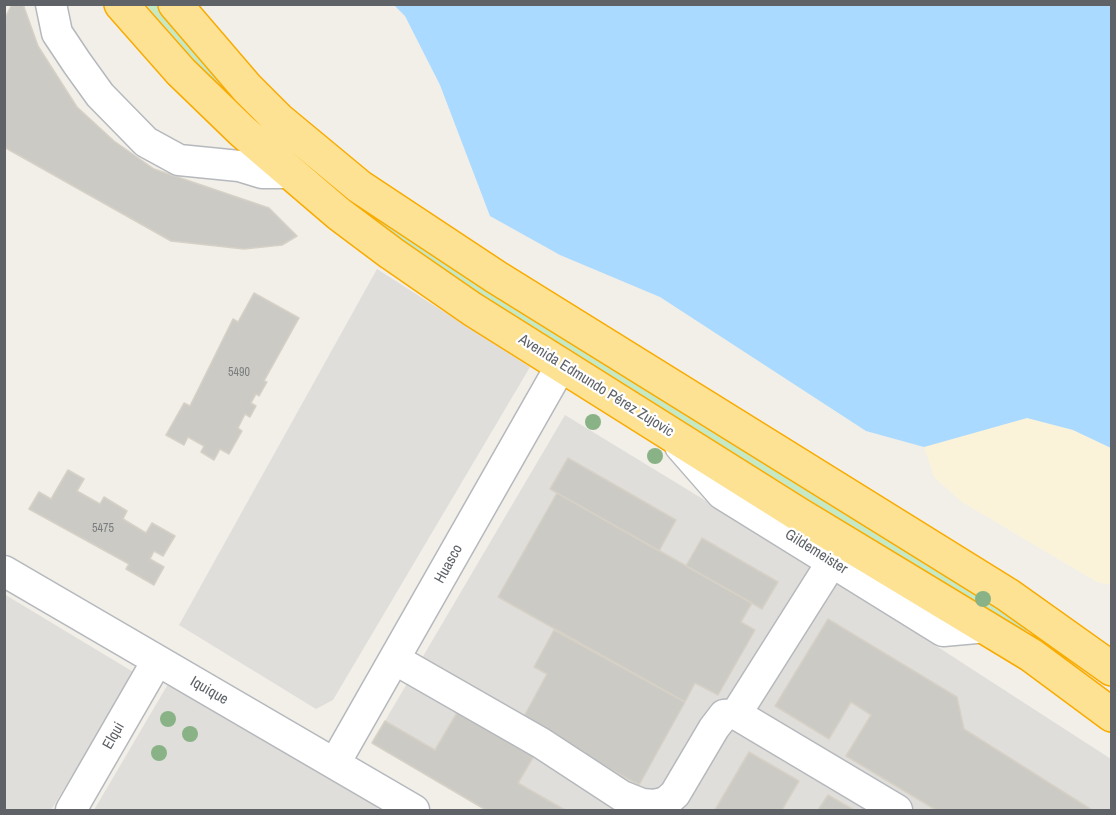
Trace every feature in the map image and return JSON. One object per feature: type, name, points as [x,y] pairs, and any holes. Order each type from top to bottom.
[{"type":"highway","name":"Avenida Edmundo Pérez Zujovic","points":[[121,4],[181,72],[242,131],[391,253],[472,309],[798,514],[1031,655],[1112,715]]},
{"type":"highway","points":[[175,4],[270,111],[360,187],[496,277],[1008,595],[1112,669]]},
{"type":"street","points":[[51,4],[57,33],[77,63],[100,95],[146,142],[179,160],[239,166],[262,173],[291,172]]},
{"type":"street","name":"Huasco","points":[[335,763],[396,660],[562,364]]},
{"type":"street","name":"Gildemeister","points":[[668,432],[722,494],[943,631],[987,627]]},
{"type":"street","points":[[736,714],[832,562]]},
{"type":"street","name":"Iquique","points":[[4,571],[335,763],[410,810]]},
{"type":"street","points":[[396,660],[541,743],[622,796],[642,804],[655,806],[666,802],[675,794],[714,728],[724,715],[736,714],[897,810]]},
{"type":"street","name":"Elqui","points":[[71,810],[158,661]]},
{"type":"shaded area","points":[[377,269],[530,367],[333,700],[316,709],[179,625]]},
{"type":"shaded area","points":[[565,415],[808,563],[1111,759],[1111,810],[486,810],[372,743]]},
{"type":"shaded area","points":[[4,594],[135,673],[51,810],[5,810]]},
{"type":"shaded area","points":[[171,679],[384,800],[376,810],[94,810]]},
{"type":"green space","points":[[146,5],[163,5],[304,152],[1033,621],[1024,634],[425,260],[356,210],[276,142],[211,79]]},
{"type":"sand","points":[[1027,418],[1073,430],[1111,448],[1111,585],[1097,582],[962,502],[934,477],[924,447]]},
{"type":"water","points":[[394,5],[1111,5],[1111,448],[1073,430],[1027,418],[924,447],[866,431],[660,297],[560,255],[490,216],[440,85],[405,16]]},
{"type":"building","points":[[12,4],[23,4],[38,46],[77,107],[114,141],[154,169],[269,208],[297,236],[282,245],[244,249],[171,241],[4,147],[4,20]]},
{"type":"building","points":[[254,293],[299,318],[264,381],[267,382],[259,396],[256,394],[251,403],[256,406],[250,417],[245,414],[238,428],[242,431],[229,454],[220,449],[214,460],[201,452],[204,446],[188,437],[184,445],[166,435],[184,403],[190,406],[233,319],[238,322]]},
{"type":"building","points":[[568,458],[676,520],[659,551],[550,489]]},
{"type":"building","points":[[68,470],[84,479],[77,491],[100,504],[104,497],[127,511],[123,519],[146,533],[152,523],[175,536],[163,556],[154,551],[150,559],[164,567],[154,585],[126,569],[129,564],[29,509],[39,492],[51,499]]},
{"type":"building","points":[[557,493],[752,603],[741,622],[755,630],[718,695],[695,683],[685,702],[498,597]]},
{"type":"building","points":[[702,538],[778,582],[762,609],[686,566]]},
{"type":"building","points":[[828,619],[957,697],[964,729],[1092,810],[936,810],[846,756],[871,715],[851,702],[829,739],[775,706]]},
{"type":"building","points":[[554,630],[685,702],[639,785],[522,720],[547,674],[534,667]]},
{"type":"building","points":[[458,711],[534,756],[518,783],[565,810],[486,810],[372,743],[385,721],[435,750]]},
{"type":"building","points":[[749,752],[799,781],[782,810],[715,810]]},
{"type":"building","points":[[828,795],[854,810],[818,810]]}]
